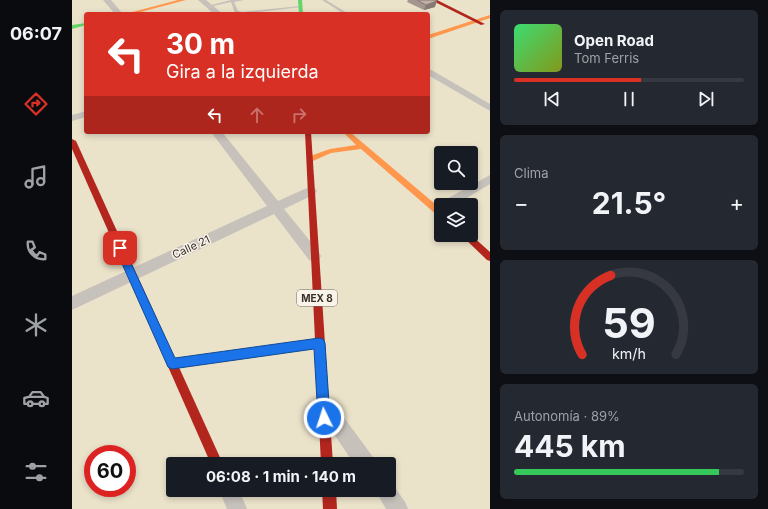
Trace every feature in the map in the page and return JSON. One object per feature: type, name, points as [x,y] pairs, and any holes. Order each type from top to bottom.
[{"type":"street","points":[[107,0],[117,12]]},
{"type":"street","points":[[135,12],[184,0]]},
{"type":"street","points":[[202,0],[216,12]]},
{"type":"street","points":[[433,0],[490,27]]},
{"type":"street","points":[[430,36],[490,16]]},
{"type":"street","points":[[72,27],[84,24]]},
{"type":"street","points":[[430,72],[490,108]]},
{"type":"street","points":[[72,118],[84,115]]},
{"type":"street","points":[[218,134],[314,256]]},
{"type":"street","name":"MEX 8","points":[[308,134],[327,457]]},
{"type":"street","points":[[348,134],[434,203]]},
{"type":"street","points":[[72,141],[214,457]]},
{"type":"street","points":[[310,159],[345,147],[362,146]]},
{"type":"street","points":[[460,198],[490,180]]},
{"type":"street","name":"Calle 21","points":[[72,303],[311,191]]},
{"type":"street","points":[[473,242],[490,257]]},
{"type":"street","points":[[323,403],[361,457]]},
{"type":"street","points":[[232,497],[237,509]]},
{"type":"street","points":[[329,497],[330,509]]},
{"type":"street","points":[[389,497],[398,509]]},
{"type":"lane","points":[[232,0],[236,12]]},
{"type":"lane","points":[[209,6],[232,0],[242,0]]},
{"type":"lane","points":[[324,0],[344,12]]},
{"type":"lane","points":[[259,12],[300,7]]},
{"type":"lane","points":[[172,364],[319,343]]},
{"type":"sand","points":[[72,0],[490,0],[490,509],[72,509]]},
{"type":"building","points":[[417,0],[435,0],[437,1],[426,5]]},
{"type":"traffic: fast","points":[[300,0],[301,12]]},
{"type":"traffic: fast","points":[[72,27],[84,24]]},
{"type":"traffic: slow","points":[[135,12],[184,0]]},
{"type":"traffic: slow","points":[[430,36],[490,16]]},
{"type":"traffic: slow","points":[[348,134],[434,208]]},
{"type":"traffic: slow","points":[[310,159],[330,151],[362,146]]},
{"type":"traffic: jam","points":[[433,0],[483,24]]},
{"type":"traffic: jam","points":[[308,134],[327,457]]},
{"type":"traffic: jam","points":[[72,141],[214,457]]},
{"type":"traffic: jam","points":[[473,242],[490,257]]},
{"type":"traffic: jam","points":[[329,497],[330,509]]},
{"type":"route","points":[[120,248],[172,364],[319,343],[324,418]]}]
